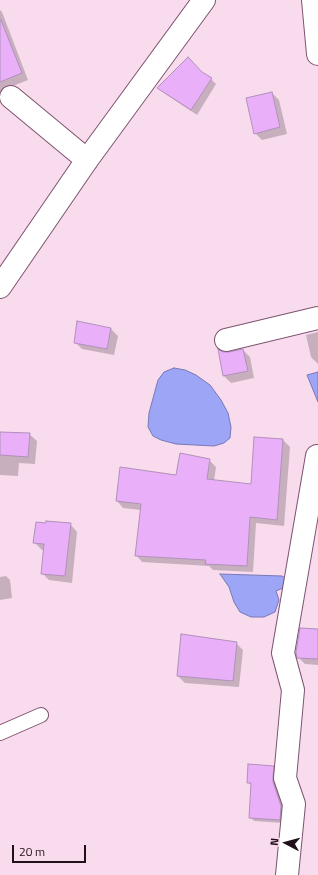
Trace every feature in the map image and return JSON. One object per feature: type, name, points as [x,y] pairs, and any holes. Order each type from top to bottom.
[{"type":"street","points":[[0,287],[87,160],[204,0]]},
{"type":"street","points":[[313,0],[317,44]]},
{"type":"street","points":[[11,97],[87,160]]},
{"type":"street","points":[[226,340],[318,318]]},
{"type":"street","points":[[287,875],[294,804],[285,778],[292,690],[283,653],[317,456]]},
{"type":"lane","points":[[0,733],[41,715]]},
{"type":"water","points":[[174,368],[185,370],[196,375],[210,385],[221,400],[228,413],[231,427],[230,438],[224,443],[214,446],[176,444],[153,436],[148,427],[149,413],[158,380],[164,372]]},
{"type":"water","points":[[318,372],[318,402],[307,375]]},
{"type":"water","points":[[220,574],[282,576],[287,579],[283,588],[276,591],[279,600],[275,612],[264,617],[251,617],[240,612],[234,602],[229,587]]},
{"type":"building","points":[[1,20],[22,73],[0,82],[0,21]]},
{"type":"building","points":[[188,57],[202,72],[212,78],[191,110],[157,88]]},
{"type":"building","points":[[272,92],[280,127],[254,134],[246,98]]},
{"type":"building","points":[[77,321],[111,328],[107,349],[74,343]]},
{"type":"building","points":[[218,349],[223,352],[229,352],[243,349],[248,371],[223,376]]},
{"type":"building","points":[[0,432],[30,433],[28,457],[0,455]]},
{"type":"building","points":[[254,437],[283,439],[277,520],[250,517],[247,566],[205,564],[206,560],[135,556],[141,504],[116,501],[120,467],[176,475],[180,453],[210,459],[207,479],[251,484]]},
{"type":"building","points":[[46,521],[71,523],[65,576],[41,574],[44,544],[33,543],[36,522],[46,523]]},
{"type":"building","points":[[300,628],[318,629],[318,659],[297,658],[296,652]]},
{"type":"building","points":[[181,634],[237,642],[233,681],[177,676]]},
{"type":"building","points":[[248,764],[274,766],[273,782],[281,806],[280,820],[249,818],[251,783],[247,783]]}]
